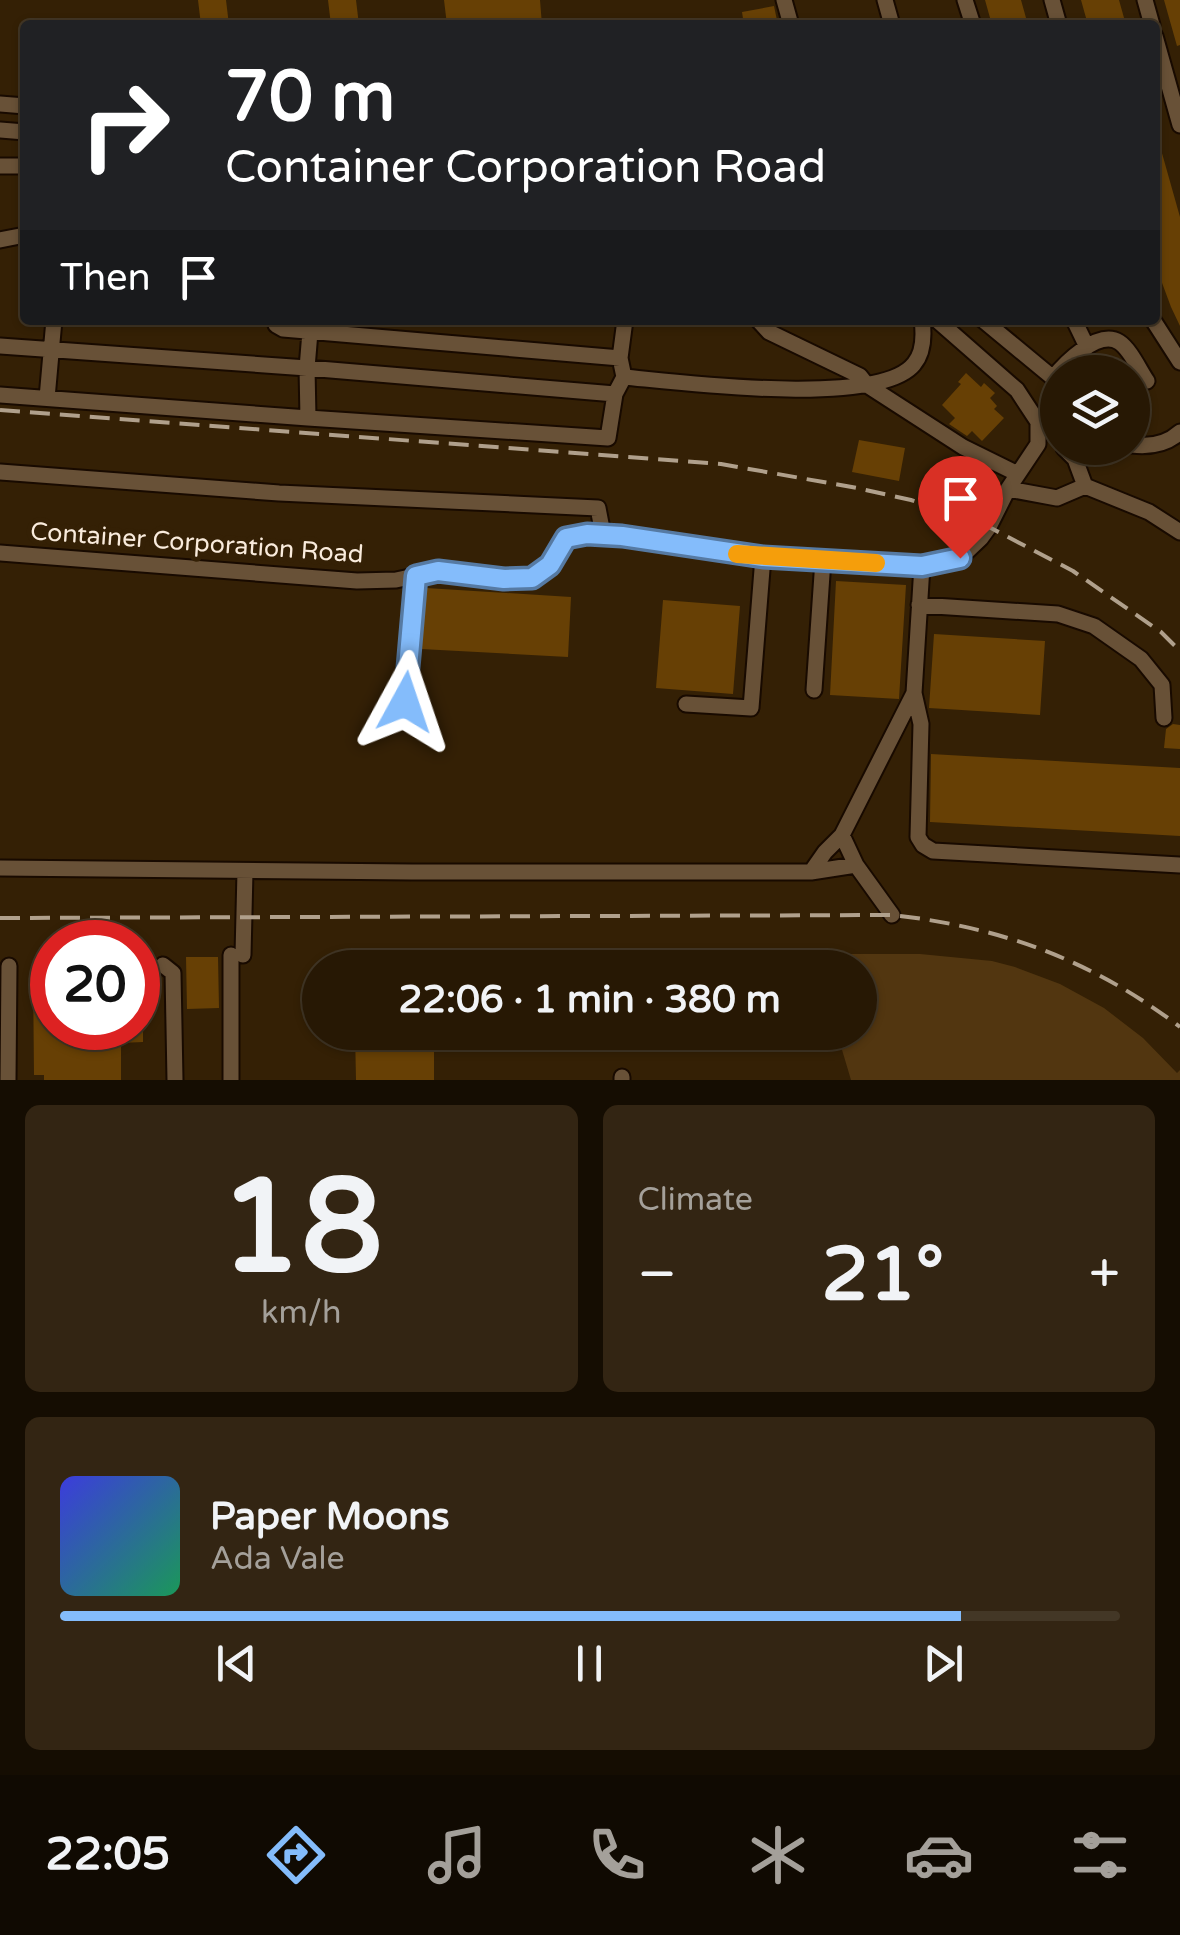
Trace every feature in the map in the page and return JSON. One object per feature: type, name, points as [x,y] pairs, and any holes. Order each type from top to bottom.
[{"type":"street","points":[[1160,54],[1180,124]]},
{"type":"street","points":[[47,398],[54,325]]},
{"type":"street","points":[[276,325],[284,329],[310,326],[620,358]]},
{"type":"street","points":[[0,394],[608,438],[616,394],[624,377],[620,358],[624,325]]},
{"type":"street","points":[[762,325],[768,332],[860,376],[963,447],[1018,474]]},
{"type":"street","points":[[624,377],[778,390],[868,385],[914,366],[924,341],[922,325]]},
{"type":"street","points":[[943,325],[1018,390],[1038,422]]},
{"type":"street","points":[[989,325],[1040,368]]},
{"type":"street","points":[[1076,325],[1087,347]]},
{"type":"street","points":[[1156,325],[1180,362]]},
{"type":"street","points":[[308,418],[310,326]]},
{"type":"street","points":[[1076,355],[1101,340],[1119,342],[1128,355]]},
{"type":"street","points":[[0,346],[616,394]]},
{"type":"street","name":"Container Corporation Road","points":[[0,553],[357,581],[396,580],[438,571],[504,579],[532,578],[550,565],[566,538],[603,534],[763,557],[922,566],[960,558],[981,538],[1038,444],[1038,422]]},
{"type":"street","points":[[1150,444],[1160,444],[1180,432]]},
{"type":"street","points":[[1077,465],[1085,486]]},
{"type":"street","points":[[0,472],[280,493],[598,508],[603,534]]},
{"type":"street","points":[[1008,489],[1057,498],[1085,486],[1149,512],[1180,532]]},
{"type":"street","points":[[686,704],[751,708],[763,557]]},
{"type":"street","points":[[814,690],[824,560]]},
{"type":"street","points":[[922,566],[914,693],[921,724],[918,836],[923,845],[932,851],[1180,866]]},
{"type":"street","points":[[405,702],[416,576]]},
{"type":"street","points":[[919,606],[1058,614],[1094,626],[1141,659],[1162,685],[1164,718]]},
{"type":"street","points":[[811,872],[842,834],[914,693]]},
{"type":"street","points":[[842,834],[856,865],[892,916]]},
{"type":"street","points":[[0,868],[811,872],[856,865]]},
{"type":"street","points":[[231,1080],[245,871]]},
{"type":"street","points":[[8,1080],[9,966]]},
{"type":"street","points":[[162,966],[173,973],[175,1080]]},
{"type":"shaded area","points":[[877,954],[992,961],[1060,984],[1104,1008],[1143,1038],[1177,1073],[1180,1070],[1180,1080],[851,1080],[842,1050],[877,1050]]},
{"type":"building","points":[[198,0],[226,0],[228,20],[200,20]]},
{"type":"building","points":[[328,0],[356,0],[358,20],[330,20]]},
{"type":"building","points":[[444,0],[540,0],[542,20],[446,20]]},
{"type":"building","points":[[985,0],[1021,0],[1027,20],[991,20]]},
{"type":"building","points":[[1081,0],[1119,0],[1125,20],[1087,20]]},
{"type":"building","points":[[1164,0],[1180,0],[1177,46]]},
{"type":"building","points":[[774,6],[777,20],[743,20],[742,12]]},
{"type":"building","points":[[1160,146],[1180,217],[1180,326],[1160,277]]},
{"type":"building","points":[[966,373],[981,387],[984,383],[995,393],[990,398],[997,406],[994,409],[1004,418],[982,441],[972,431],[967,436],[949,424],[955,418],[942,405]]},
{"type":"building","points":[[859,440],[905,448],[899,481],[852,472]]},
{"type":"building","points":[[836,581],[906,585],[899,699],[830,695]]},
{"type":"building","points":[[426,588],[571,597],[568,657],[421,649]]},
{"type":"building","points":[[663,600],[740,606],[733,694],[656,688]]},
{"type":"building","points":[[934,634],[1045,641],[1040,715],[929,708]]},
{"type":"building","points":[[1180,725],[1180,749],[1164,748],[1166,729]]},
{"type":"building","points":[[931,754],[1180,768],[1180,836],[930,822]]},
{"type":"building","points":[[186,957],[218,957],[219,1008],[187,1009]]},
{"type":"building","points":[[34,1050],[121,1050],[121,1080],[44,1080],[44,1075],[34,1075]]},
{"type":"building","points":[[355,1050],[434,1050],[434,1080],[356,1080]]},
{"type":"railway","points":[[0,410],[721,464],[857,488],[911,500],[989,527],[1073,571],[1161,632],[1180,651]]},
{"type":"railway","points":[[0,918],[892,915],[971,928],[1044,950],[1113,983],[1180,1027]]},
{"type":"slow traffic","points":[[737,554],[876,563]]},
{"type":"route","points":[[405,702],[416,576],[438,571],[504,579],[532,578],[550,565],[566,538],[587,534],[763,557],[928,566],[960,558]]}]
